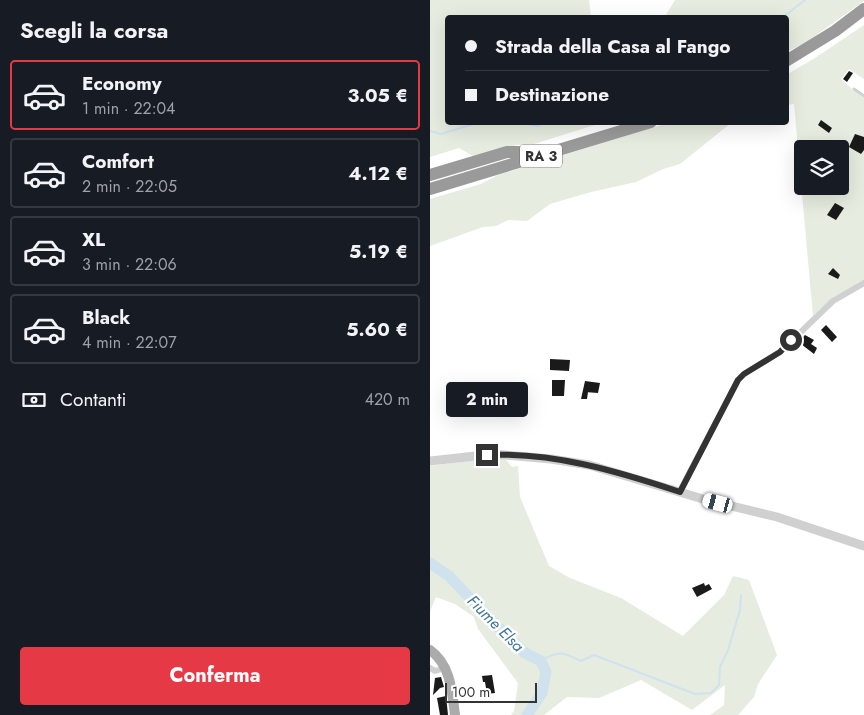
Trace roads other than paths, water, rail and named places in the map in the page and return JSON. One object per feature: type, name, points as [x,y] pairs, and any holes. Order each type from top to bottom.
[{"type":"highway","points":[[789,59],[835,31],[864,9]]},
{"type":"highway","points":[[789,67],[827,46],[864,18]]},
{"type":"highway","name":"RA 3","points":[[430,181],[616,125]]},
{"type":"highway","name":"RA 3","points":[[430,189],[641,125]]},
{"type":"highway","points":[[430,175],[507,152],[526,152]]},
{"type":"highway","points":[[430,194],[481,179],[494,170]]},
{"type":"main road","points":[[430,650],[437,656],[445,668],[451,685],[455,715]]},
{"type":"street","points":[[680,492],[738,380],[744,374],[780,352],[833,301],[864,283]]},
{"type":"street","points":[[430,462],[494,454],[551,459],[596,466],[680,492],[777,517],[864,546]]},
{"type":"street","points":[[430,668],[435,671],[445,668]]},
{"type":"lane","points":[[854,89],[864,96]]},
{"type":"waterway","points":[[786,15],[805,0]]},
{"type":"waterway","points":[[430,131],[441,134],[470,125]]},
{"type":"waterway","points":[[533,125],[540,125]]},
{"type":"waterway","name":"Fiume Elsa","points":[[430,563],[449,576],[525,653],[541,661],[546,672],[542,693],[527,715]]},
{"type":"waterway","points":[[541,661],[557,654],[565,654],[581,661],[594,655],[695,694],[711,693],[719,685],[720,667],[728,650],[740,610],[741,595]]}]
